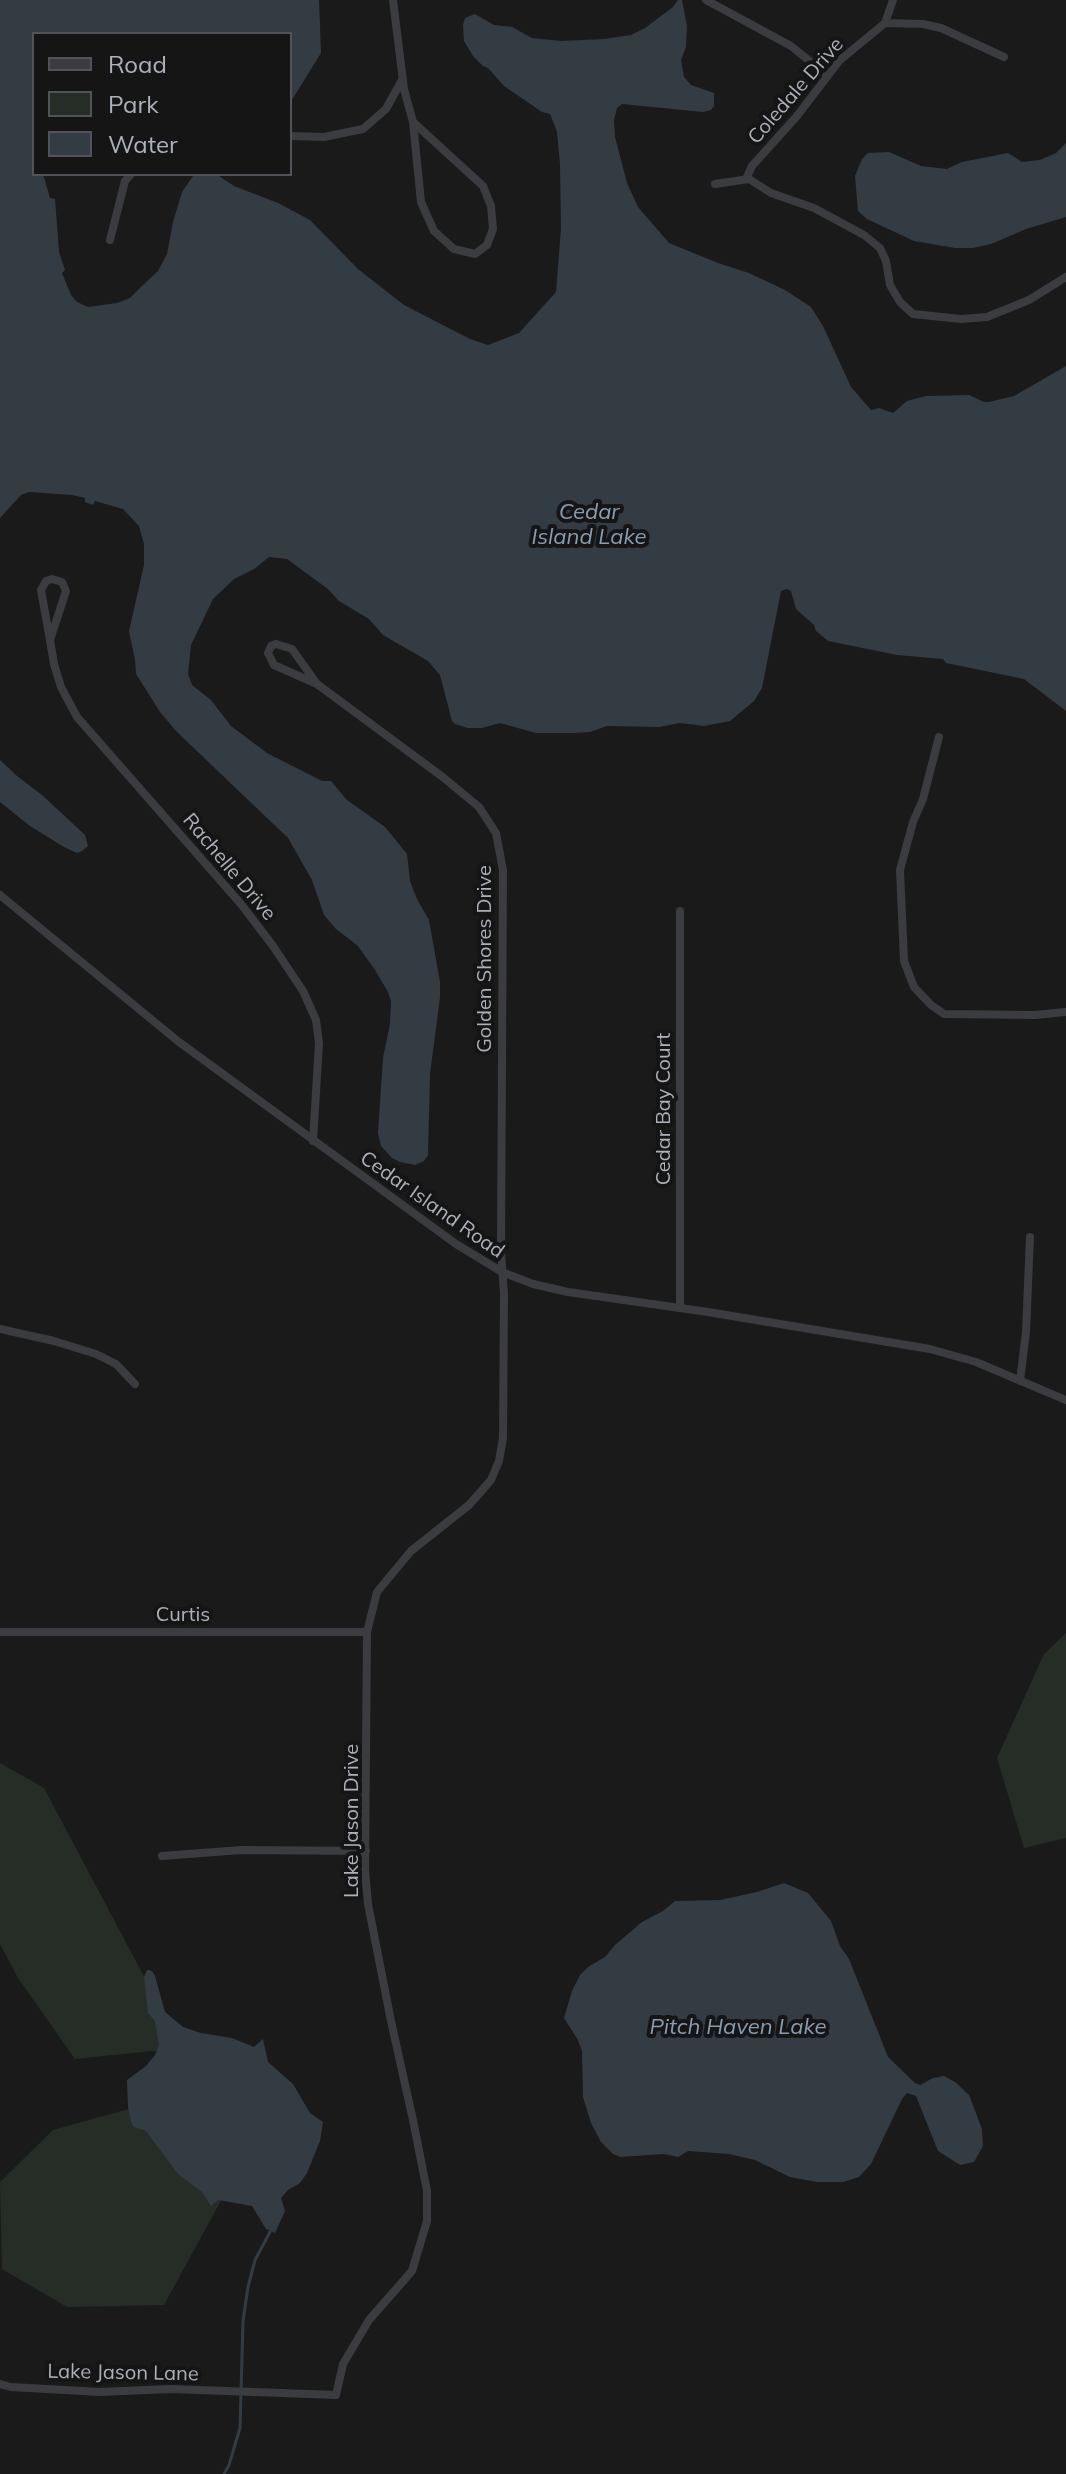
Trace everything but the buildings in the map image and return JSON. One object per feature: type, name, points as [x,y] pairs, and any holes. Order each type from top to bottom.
[{"type":"street","points":[[393,0],[403,79],[413,122],[421,202],[434,231],[454,249],[475,254],[487,245],[493,229],[491,206],[483,186],[413,122]]},
{"type":"street","points":[[706,0],[791,46],[827,75]]},
{"type":"street","points":[[893,0],[885,23],[941,28],[1004,57]]},
{"type":"street","name":"Coledale Drive","points":[[749,179],[752,166],[797,116],[839,61],[885,23]]},
{"type":"street","points":[[292,136],[324,137],[363,129],[386,109],[403,79]]},
{"type":"street","points":[[110,240],[125,181],[129,176]]},
{"type":"street","points":[[715,184],[749,179],[771,193],[814,208],[864,235],[880,248],[886,261],[890,285],[900,302],[913,314],[961,319],[987,317],[1029,300],[1066,277]]},
{"type":"street","name":"Rachelle Drive","points":[[50,640],[66,591],[62,582],[56,579],[46,581],[41,590],[50,640],[58,679],[77,717],[241,904],[308,1000],[317,1025],[320,1048],[313,1141]]},
{"type":"street","name":"Golden Shores Drive","points":[[317,684],[292,649],[279,644],[271,646],[269,656],[274,665],[317,684],[469,797],[488,817],[498,838],[503,870],[502,1272]]},
{"type":"street","points":[[939,737],[900,870],[904,961],[914,987],[944,1014],[1035,1015],[1066,1012]]},
{"type":"street","name":"Cedar Island Road","points":[[0,895],[166,1032],[456,1244],[502,1272],[546,1288],[930,1349],[965,1358],[1066,1400]]},
{"type":"street","name":"Cedar Bay Court","points":[[680,911],[680,1308]]},
{"type":"street","points":[[1020,1381],[1026,1332],[1030,1237]]},
{"type":"street","name":"Lake Jason Drive","points":[[246,2392],[336,2395],[343,2364],[369,2320],[412,2271],[427,2221],[427,2191],[368,1904],[367,1632],[377,1592],[411,1551],[469,1505],[491,1480],[499,1461],[505,1416],[502,1272]]},
{"type":"street","points":[[0,1329],[96,1354],[116,1364],[135,1384]]},
{"type":"street","name":"Curtis","points":[[0,1632],[367,1632]]},
{"type":"street","points":[[162,1856],[241,1850],[366,1851]]},
{"type":"street","name":"Lake Jason Lane","points":[[0,2384],[100,2392],[170,2389],[246,2392]]},
{"type":"green space","points":[[1066,1633],[1066,1838],[1024,1848],[997,1758],[1044,1654]]},
{"type":"green space","points":[[0,1763],[44,1788],[182,2048],[75,2059],[18,1978],[0,1944]]},
{"type":"green space","points":[[143,2105],[229,2186],[164,2305],[67,2307],[2,2269],[0,2182],[53,2130]]},
{"type":"water","name":"Cedar Island Lake","points":[[0,0],[319,0],[321,53],[292,100],[292,32],[32,32],[32,176],[44,176],[50,198],[55,199],[59,252],[65,270],[62,273],[77,302],[88,307],[130,298],[158,271],[167,254],[182,192],[193,176],[219,176],[234,186],[278,203],[310,220],[358,269],[404,305],[488,345],[519,333],[556,292],[561,229],[560,164],[557,132],[550,114],[542,112],[504,86],[473,56],[464,41],[465,18],[475,14],[494,25],[512,27],[532,38],[561,41],[604,39],[631,35],[645,28],[678,0],[682,0],[687,26],[686,47],[681,60],[684,77],[691,85],[714,93],[714,106],[703,112],[622,104],[617,108],[614,120],[615,137],[627,183],[638,207],[669,243],[749,273],[785,290],[811,307],[851,387],[871,410],[879,408],[893,413],[907,401],[926,396],[969,395],[989,402],[1014,396],[1066,366],[1066,711],[1024,679],[946,663],[943,659],[897,655],[828,641],[796,609],[791,591],[787,589],[781,591],[762,688],[754,701],[730,721],[704,726],[680,723],[659,727],[607,726],[574,733],[536,733],[500,723],[468,728],[452,721],[440,675],[428,661],[383,635],[369,619],[339,601],[328,589],[287,559],[269,557],[234,579],[213,599],[191,645],[188,674],[192,685],[211,700],[231,726],[267,753],[322,781],[331,781],[347,800],[385,827],[407,854],[410,881],[429,920],[440,997],[430,1074],[428,1155],[415,1165],[392,1158],[381,1146],[378,1133],[383,1058],[390,1024],[391,1001],[388,992],[358,946],[324,915],[312,880],[288,838],[177,732],[136,674],[129,631],[144,565],[144,544],[139,526],[123,509],[95,501],[93,505],[85,502],[85,498],[72,495],[29,492],[21,495],[0,518]]},
{"type":"water","points":[[1066,143],[1066,217],[991,244],[955,248],[914,241],[867,219],[858,211],[855,176],[868,153],[889,152],[921,166],[947,169],[962,162],[1008,153],[1022,162],[1040,160],[1056,153]]},
{"type":"water","points":[[0,760],[85,835],[88,846],[77,853],[64,847],[0,802]]},
{"type":"water","name":"Pitch Haven Lake","points":[[784,1883],[808,1893],[831,1921],[888,2057],[915,2083],[920,2085],[944,2076],[969,2095],[982,2129],[983,2146],[974,2162],[960,2165],[938,2151],[916,2096],[907,2093],[871,2164],[859,2177],[843,2182],[817,2182],[790,2177],[755,2160],[729,2154],[688,2151],[678,2157],[664,2154],[620,2157],[601,2142],[583,2097],[582,2051],[564,2018],[580,1975],[605,1957],[642,1922],[675,1901],[720,1900]]},
{"type":"water","points":[[147,1970],[155,1976],[165,2012],[183,2027],[232,2038],[254,2047],[263,2039],[268,2062],[293,2084],[310,2113],[323,2122],[320,2141],[307,2173],[281,2198],[285,2211],[275,2233],[266,2229],[252,2206],[218,2200],[211,2206],[202,2192],[178,2174],[146,2131],[134,2127],[131,2122],[127,2080],[146,2066],[159,2045],[155,2021],[148,2013],[144,1977]]},
{"type":"waterway","points":[[224,2474],[240,2428],[243,2321],[248,2287],[255,2260],[270,2232]]}]
